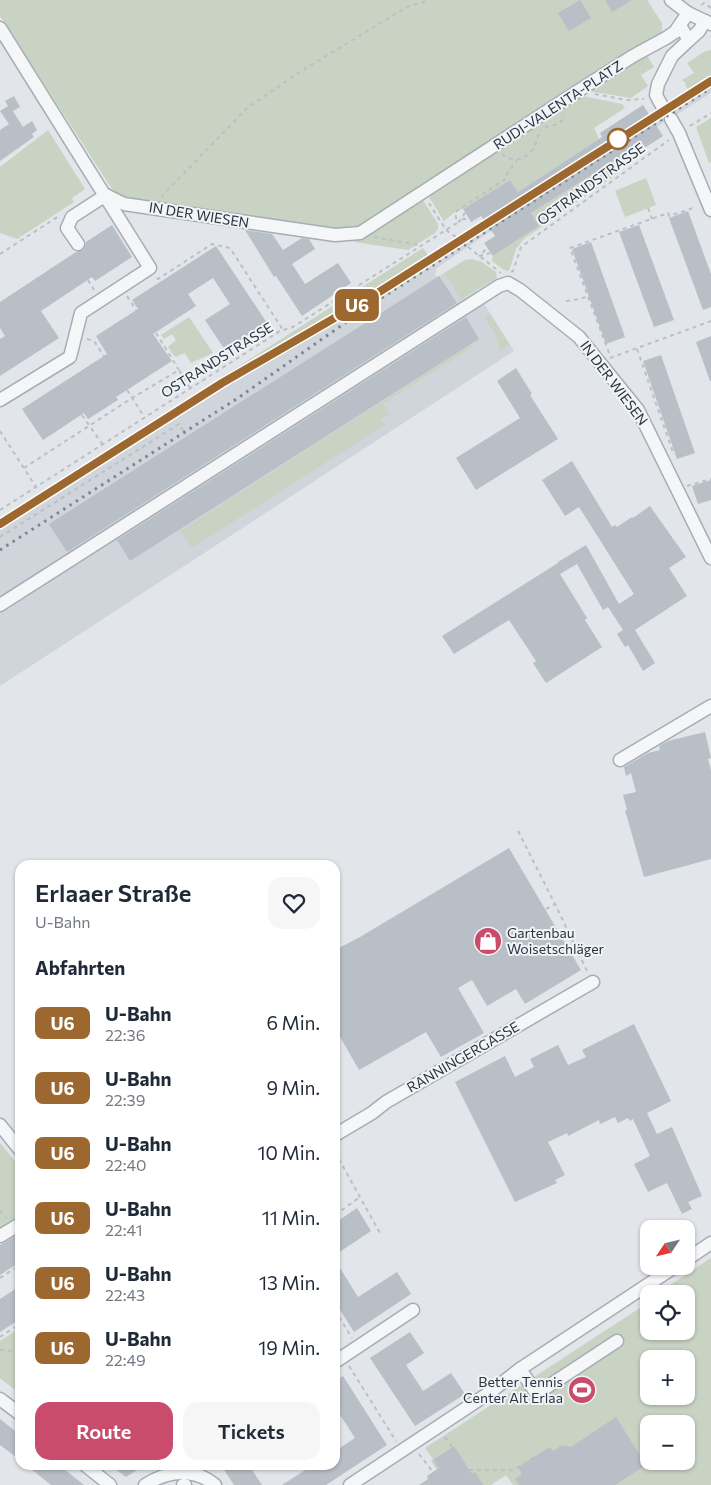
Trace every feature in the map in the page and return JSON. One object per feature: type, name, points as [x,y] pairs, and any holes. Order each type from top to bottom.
[{"type":"street","points":[[659,101],[658,84],[672,56],[708,23],[688,13],[671,0]]},
{"type":"street","points":[[683,0],[688,13]]},
{"type":"street","name":"RUDI-VALENTA-PLATZ","points":[[422,193],[578,91],[666,38],[680,26],[688,13]]},
{"type":"street","points":[[680,26],[689,40]]},
{"type":"street","points":[[0,28],[150,268],[81,313],[70,357],[0,400]]},
{"type":"street","points":[[671,119],[687,151],[709,207]]},
{"type":"street","name":"IN DER WIESEN","points":[[106,196],[124,204],[345,235],[365,230],[422,193]]},
{"type":"street","points":[[78,244],[67,228],[72,217],[106,196]]},
{"type":"street","name":"IN DER WIESEN","points":[[506,279],[579,336],[606,361],[643,417],[711,558]]},
{"type":"street","points":[[0,605],[499,286],[506,279]]},
{"type":"street","points":[[620,760],[711,706]]},
{"type":"street","name":"RANNINGERGASSE","points":[[340,1132],[372,1113],[386,1102],[593,982]]},
{"type":"street","points":[[0,1126],[15,1144]]},
{"type":"street","points":[[0,1236],[15,1227]]},
{"type":"street","points":[[695,1254],[711,1244]]},
{"type":"street","points":[[350,1485],[662,1275]]},
{"type":"street","points":[[340,1358],[413,1310]]},
{"type":"street","points":[[520,1369],[534,1390],[544,1389],[617,1342]]},
{"type":"street","points":[[0,1398],[15,1410]]},
{"type":"street","points":[[91,1470],[110,1485]]},
{"type":"street","points":[[145,1485],[167,1474],[188,1479],[202,1477],[215,1485]]},
{"type":"path","points":[[158,208],[161,196],[247,108],[302,70],[407,7],[428,0]]},
{"type":"path","points":[[704,3],[707,0]]},
{"type":"path","points":[[578,91],[627,100],[659,101]]},
{"type":"path","points":[[457,223],[455,212],[507,178],[507,174],[517,160],[528,155],[534,147],[540,131],[544,127],[559,124],[564,118],[560,103]]},
{"type":"path","name":"OSTRANDSTRASSE","points":[[506,279],[513,271],[521,247],[679,133],[711,113]]},
{"type":"path","points":[[496,144],[504,156],[517,160]]},
{"type":"path","points":[[422,193],[446,230],[456,238]]},
{"type":"path","points":[[709,207],[669,216],[668,213],[570,248],[588,296],[606,361],[711,322]]},
{"type":"path","points":[[648,208],[652,219]]},
{"type":"path","points":[[465,212],[462,219],[469,219]]},
{"type":"path","points":[[0,254],[63,213]]},
{"type":"path","name":"OSTRANDSTRASSE","points":[[0,510],[190,388],[283,330],[293,327],[462,219]]},
{"type":"path","points":[[374,237],[420,246]]},
{"type":"path","points":[[150,268],[158,280],[212,244],[230,248],[283,330]]},
{"type":"path","points":[[483,254],[487,246]]},
{"type":"path","points":[[468,247],[499,271],[506,279]]},
{"type":"path","points":[[480,256],[491,253]]},
{"type":"path","points":[[121,287],[136,310]]},
{"type":"path","points":[[566,300],[580,299],[588,296]]},
{"type":"path","points":[[156,333],[190,388]]},
{"type":"path","points":[[75,336],[94,341],[104,356]]},
{"type":"path","points":[[637,349],[676,458],[665,463]]},
{"type":"path","points":[[24,468],[179,370]]},
{"type":"path","points":[[127,390],[144,418]]},
{"type":"path","points":[[82,415],[102,444]]},
{"type":"path","points":[[0,537],[179,424],[186,435]]},
{"type":"path","points":[[0,431],[36,487]]},
{"type":"path","points":[[678,489],[711,479]]},
{"type":"path","points":[[518,831],[593,982]]},
{"type":"path","points":[[546,909],[555,904]]},
{"type":"path","points":[[340,1161],[381,1235]]},
{"type":"path","points":[[340,1211],[360,1197]]},
{"type":"path","points":[[0,1278],[15,1268]]},
{"type":"path","points":[[340,1318],[357,1347]]},
{"type":"path","points":[[0,1338],[15,1328]]},
{"type":"path","points":[[0,1350],[15,1350]]},
{"type":"path","points":[[340,1360],[407,1448],[433,1472]]},
{"type":"path","points":[[469,1470],[512,1470],[534,1457]]},
{"type":"shaded area","points":[[711,75],[711,93],[657,127],[651,128],[437,268],[435,274],[437,277],[444,273],[460,298],[465,298],[476,291],[514,351],[0,686],[0,520],[216,382],[393,278]]},
{"type":"green space","points":[[0,0],[647,0],[662,23],[662,33],[357,228],[345,231],[124,198],[112,189],[0,16]]},
{"type":"green space","points":[[711,50],[711,75],[688,89],[685,85],[686,83],[682,80],[694,73],[687,63],[704,52]]},
{"type":"green space","points":[[647,56],[654,67],[641,75],[648,86],[631,98],[588,91],[636,58]]},
{"type":"green space","points":[[578,95],[622,104],[625,108],[594,128],[599,139],[518,192],[510,180],[455,212],[444,221],[427,194]]},
{"type":"green space","points":[[711,118],[711,162],[709,163],[696,127]]},
{"type":"green space","points":[[48,130],[85,189],[72,198],[74,202],[17,239],[0,233],[0,167]]},
{"type":"green space","points":[[617,159],[619,168],[614,176],[524,239],[516,249],[509,271],[504,270],[492,261],[493,256],[539,226],[531,213]]},
{"type":"green space","points":[[646,178],[656,205],[625,217],[615,191]]},
{"type":"green space","points":[[421,197],[438,224],[438,229],[435,233],[408,250],[354,242],[358,237]]},
{"type":"green space","points":[[423,248],[428,255],[350,305],[180,404]]},
{"type":"green space","points":[[472,259],[482,262],[496,272],[497,278],[462,299],[444,273],[465,260]]},
{"type":"green space","points":[[487,315],[491,315],[510,345],[500,351],[497,338],[485,318]]},
{"type":"green space","points":[[189,317],[213,353],[191,363],[185,353],[175,357],[168,347],[176,340],[172,334],[164,339],[161,335]]},
{"type":"green space","points":[[472,344],[471,348],[383,404],[390,414],[381,419],[385,425],[192,548],[180,531]]},
{"type":"green space","points":[[0,1143],[15,1161],[15,1218],[0,1228]]},
{"type":"green space","name":"Better Tennis Center Alt Erlaa","points":[[711,1258],[711,1485],[513,1485],[506,1475],[491,1485],[447,1485],[425,1448],[640,1308],[640,1340],[695,1340],[695,1285],[670,1285],[685,1275],[695,1275],[695,1269]]},
{"type":"green space","points":[[15,1331],[15,1390],[0,1378],[0,1341]]},
{"type":"building","points":[[580,0],[591,18],[569,31],[558,13]]},
{"type":"building","points":[[605,0],[632,0],[612,12]]},
{"type":"building","points":[[14,96],[20,107],[13,111],[23,127],[32,121],[37,130],[32,134],[34,137],[0,161],[0,130],[9,124],[0,111],[8,106],[5,101]]},
{"type":"building","points":[[643,105],[663,136],[620,164],[617,159],[531,213],[539,226],[493,256],[484,243],[495,236],[481,216],[471,222],[463,209],[510,180],[518,192],[602,137],[600,133]]},
{"type":"building","points":[[688,211],[711,274],[711,307],[703,310],[669,218]]},
{"type":"building","points":[[112,225],[132,257],[95,281],[92,277],[41,311],[59,338],[0,376],[0,339],[5,336],[0,328],[0,302],[76,252],[83,250],[86,242]]},
{"type":"building","points":[[639,225],[674,320],[654,327],[619,232]]},
{"type":"building","points":[[245,230],[272,234],[283,250],[302,238],[309,239],[315,249],[292,264],[305,284],[338,263],[351,283],[302,316],[276,276],[274,277]]},
{"type":"building","points":[[591,242],[625,337],[606,344],[572,249]]},
{"type":"building","points":[[216,246],[267,323],[225,350],[205,320],[230,304],[213,278],[188,294],[196,306],[153,334],[172,361],[116,397],[118,400],[88,419],[84,413],[43,440],[22,409],[107,354],[96,336],[138,309],[132,300]]},
{"type":"building","points":[[439,276],[457,303],[67,552],[49,524]]},
{"type":"building","points":[[466,317],[479,339],[130,561],[117,540]]},
{"type":"building","points":[[711,336],[711,381],[710,381],[696,342]]},
{"type":"building","points":[[661,355],[695,453],[677,459],[643,361]]},
{"type":"building","points":[[516,368],[532,394],[530,395],[558,439],[476,490],[456,458],[520,418],[497,381]]},
{"type":"building","points":[[572,461],[612,527],[615,525],[617,527],[650,506],[686,557],[669,568],[687,596],[635,630],[655,663],[643,671],[628,645],[625,647],[617,634],[623,630],[608,607],[603,610],[577,564],[560,574],[602,647],[546,683],[533,663],[536,661],[509,620],[454,654],[442,636],[586,545],[619,604],[634,594],[579,507],[565,516],[542,480]]},
{"type":"building","points":[[711,480],[711,500],[698,504],[692,486]]},
{"type":"building","points":[[705,732],[711,758],[708,759],[711,770],[711,859],[644,877],[625,811],[627,810],[623,795],[636,792],[631,773],[626,776],[624,767],[648,753],[660,750],[659,746],[668,741]]},
{"type":"building","points":[[509,848],[581,970],[525,1004],[516,989],[487,1006],[472,980],[458,988],[484,1033],[441,1057],[426,1032],[359,1070],[340,1037],[340,947]]},
{"type":"building","points":[[634,1024],[671,1101],[647,1113],[657,1134],[672,1127],[702,1196],[688,1202],[692,1209],[682,1214],[667,1183],[648,1192],[634,1164],[650,1156],[633,1119],[630,1121],[628,1118],[618,1123],[615,1117],[600,1124],[599,1120],[568,1136],[567,1133],[548,1142],[565,1175],[555,1180],[557,1183],[515,1202],[455,1082],[505,1056],[515,1077],[534,1067],[530,1059],[558,1045],[568,1065],[586,1057],[582,1050]]},
{"type":"building","points":[[357,1208],[371,1231],[340,1252],[340,1220]]},
{"type":"building","points":[[15,1236],[15,1265],[0,1275],[0,1245]]},
{"type":"building","points":[[340,1268],[358,1297],[397,1272],[411,1294],[354,1332],[340,1310]]},
{"type":"building","points":[[15,1289],[15,1322],[0,1332],[0,1299]]},
{"type":"building","points":[[410,1332],[424,1353],[406,1365],[423,1391],[451,1373],[465,1394],[415,1426],[370,1358]]},
{"type":"building","points":[[343,1376],[387,1445],[326,1485],[282,1485],[305,1470],[340,1470],[340,1448],[355,1438],[340,1415],[340,1378]]},
{"type":"building","points":[[616,1417],[640,1455],[640,1469],[615,1485],[519,1485],[515,1479],[522,1474],[518,1467],[550,1447],[553,1451],[562,1445],[571,1447]]},
{"type":"building","points":[[0,1419],[15,1431],[15,1456],[0,1445]]},
{"type":"building","points":[[454,1446],[472,1474],[475,1472],[483,1485],[419,1485],[428,1479],[427,1476],[439,1468],[433,1460]]},
{"type":"building","points":[[32,1470],[65,1470],[84,1485],[51,1485]]},
{"type":"building","points":[[117,1470],[137,1470],[126,1477]]},
{"type":"building","points":[[224,1470],[252,1470],[262,1485],[234,1485]]},
{"type":"railway","points":[[0,550],[238,398],[372,304],[711,88]]},
{"type":"railway","points":[[0,524],[222,383],[367,299]]},
{"type":"metro line","name":"U6","points":[[0,524],[222,383],[376,294],[711,81]]},
{"type":"place","name":"Gartenbau Woisetschläger","points":[[488,941]]},
{"type":"place","name":"Better Tennis Center Alt Erlaa","points":[[582,1390]]}]
